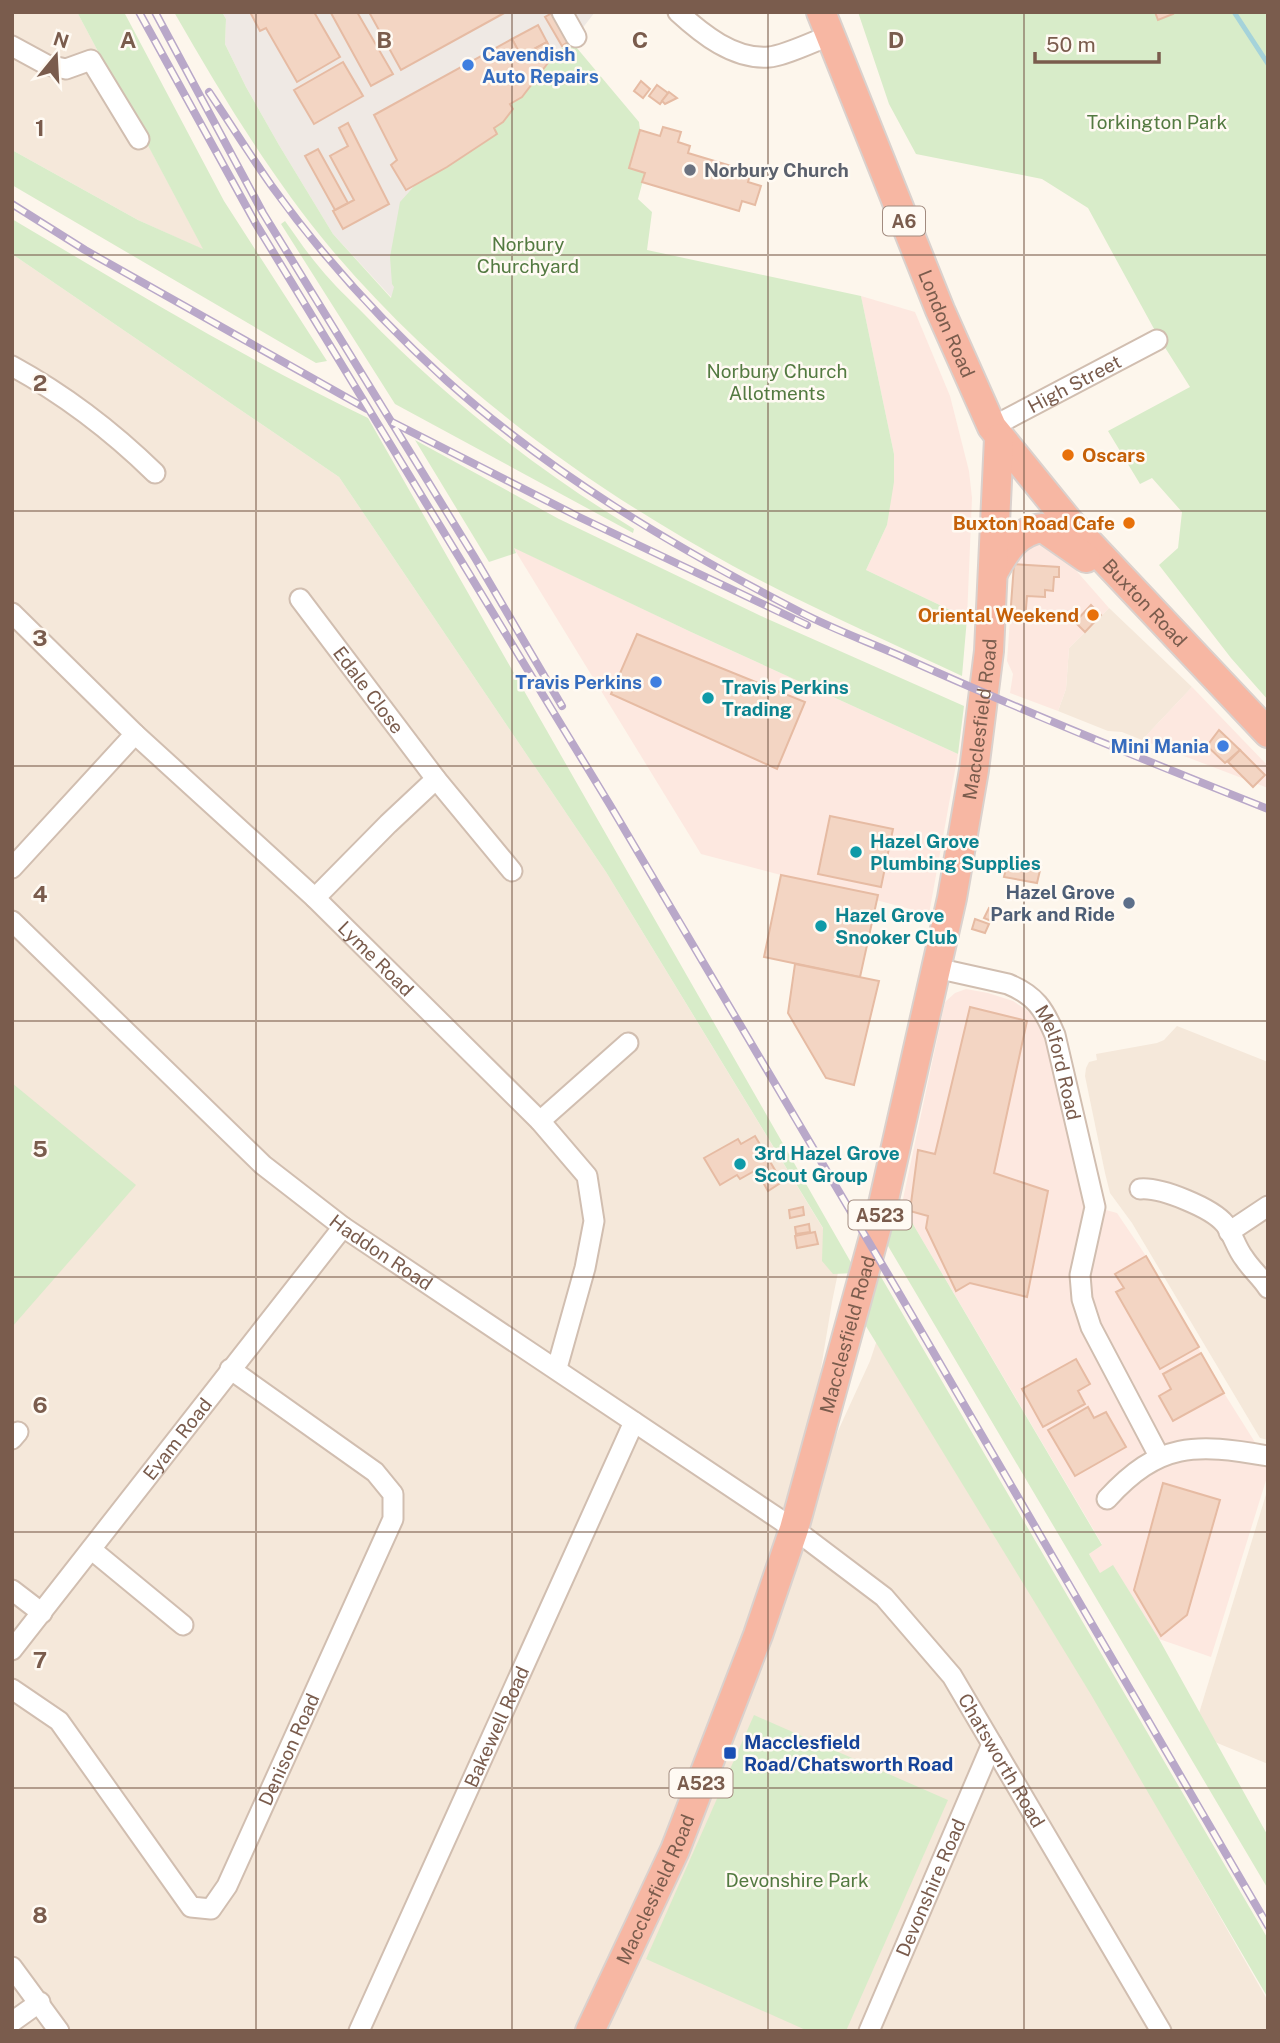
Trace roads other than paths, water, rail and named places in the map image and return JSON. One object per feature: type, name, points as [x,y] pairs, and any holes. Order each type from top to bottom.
[{"type":"highway","name":"London Road","points":[[826,24],[940,310],[995,433]]},
{"type":"highway","name":"Macclesfield Road","points":[[590,2031],[675,1850],[758,1635],[794,1529],[880,1216],[936,968],[964,835],[974,770],[989,651],[995,433]]},
{"type":"highway","name":"Buxton Road","points":[[995,433],[1069,522],[1268,733]]},
{"type":"highway","points":[[992,574],[1016,538],[1032,529],[1043,528],[1124,582]]},
{"type":"street","points":[[562,12],[576,37]]},
{"type":"street","points":[[678,12],[694,27],[735,52],[769,57],[826,24]]},
{"type":"street","points":[[12,46],[47,65],[66,69],[88,55],[139,139]]},
{"type":"street","name":"High Street","points":[[995,433],[1157,340]]},
{"type":"street","points":[[15,372],[69,401],[121,440],[155,473]]},
{"type":"street","name":"Edale Close","points":[[300,599],[436,779],[512,871]]},
{"type":"street","name":"Lyme Road","points":[[12,613],[135,734],[315,898],[540,1121],[587,1176],[594,1221],[585,1268],[557,1368]]},
{"type":"street","points":[[12,868],[135,734]]},
{"type":"street","points":[[315,898],[436,779]]},
{"type":"street","name":"Haddon Road","points":[[12,921],[263,1165],[343,1227],[794,1529]]},
{"type":"street","name":"Melford Road","points":[[936,968],[1008,984],[1019,989],[1044,1009],[1055,1035],[1095,1207],[1097,1226],[1080,1275],[1082,1299],[1091,1327],[1159,1456]]},
{"type":"street","points":[[540,1121],[628,1043]]},
{"type":"street","points":[[1140,1189],[1156,1191],[1202,1208],[1226,1225],[1245,1260],[1268,1288]]},
{"type":"street","points":[[1229,1232],[1268,1206]]},
{"type":"street","name":"Eyam Road","points":[[12,1650],[343,1227]]},
{"type":"street","name":"Denison Road","points":[[12,1689],[59,1721],[191,1907],[211,1909],[227,1885],[393,1519],[393,1494],[374,1472],[230,1369]]},
{"type":"street","name":"Bakewell Road","points":[[359,2031],[634,1422]]},
{"type":"street","points":[[1107,1499],[1126,1478],[1159,1456],[1181,1450],[1203,1448],[1268,1456]]},
{"type":"street","name":"Chatsworth Road","points":[[794,1529],[884,1597],[952,1676],[1161,2031]]},
{"type":"street","points":[[92,1549],[183,1625]]},
{"type":"street","points":[[12,1590],[42,1613]]},
{"type":"street","name":"Devonshire Road","points":[[869,2031],[992,1744]]},
{"type":"street","points":[[12,1967],[59,2031]]},
{"type":"street","points":[[12,2022],[40,2003]]},
{"type":"waterway","points":[[1234,12],[1268,64]]},
{"type":"railway","points":[[139,12],[256,224],[610,805],[896,1288],[1268,1926]]},
{"type":"railway","points":[[155,12],[263,213],[475,558],[562,706]]},
{"type":"railway","points":[[209,92],[291,211],[332,263],[376,312],[422,358],[487,415],[616,508],[708,563],[814,619],[1036,715],[1268,809]]},
{"type":"railway","points":[[12,204],[85,250],[367,409]]},
{"type":"railway","points":[[392,422],[579,517],[807,625]]},
{"type":"place","name":"Cavendish Auto Repairs","points":[[468,65]]},
{"type":"place","name":"Norbury Church","points":[[690,170]]},
{"type":"place","name":"Oscars","points":[[1068,455]]},
{"type":"place","name":"Buxton Road Cafe","points":[[1129,523]]},
{"type":"place","name":"Oriental Weekend","points":[[1093,615]]},
{"type":"place","name":"Travis Perkins","points":[[656,682]]},
{"type":"place","name":"Travis Perkins Trading","points":[[708,698]]},
{"type":"place","name":"Mini Mania","points":[[1223,746]]},
{"type":"place","name":"Hazel Grove Plumbing Supplies","points":[[856,852]]},
{"type":"place","name":"Hazel Grove Park and Ride","points":[[1129,903]]},
{"type":"place","name":"Hazel Grove Snooker Club","points":[[821,926]]},
{"type":"place","name":"3rd Hazel Grove Scout Group","points":[[740,1164]]},
{"type":"place","name":"Macclesfield Road/Chatsworth Road","points":[[730,1753]]},
{"type":"park label","name":"Torkington Park","points":[[1157,122]]},
{"type":"park label","name":"Norbury Churchyard","points":[[528,255]]},
{"type":"park label","name":"Norbury Church Allotments","points":[[777,382]]},
{"type":"park label","name":"Devonshire Park","points":[[797,1880]]}]
